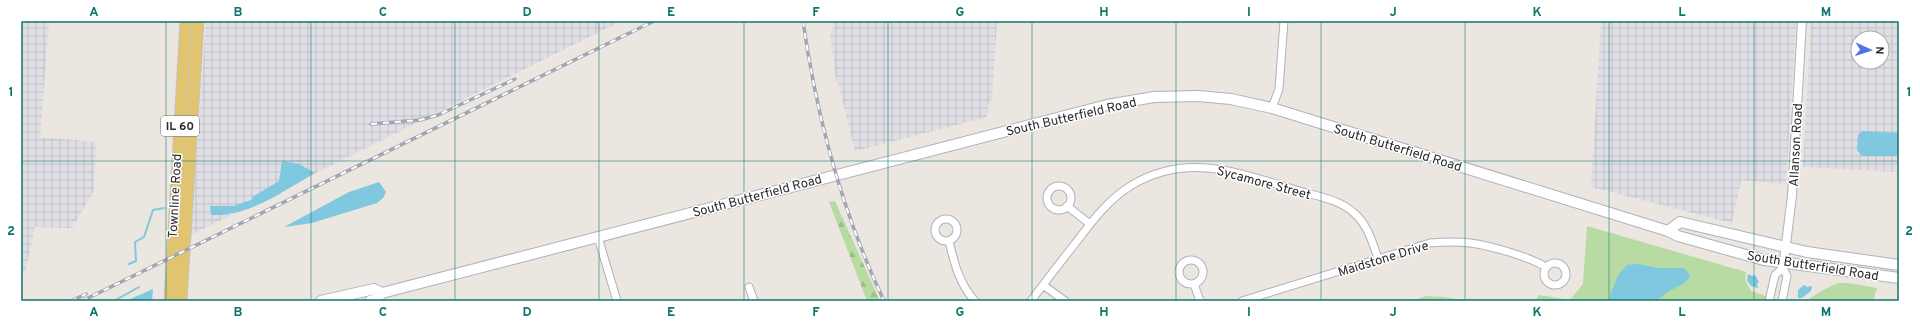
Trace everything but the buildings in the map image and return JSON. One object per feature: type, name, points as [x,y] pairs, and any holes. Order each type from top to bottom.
[{"type":"main road","name":"Townline Road","points":[[170,301],[186,21]]},
{"type":"main road","name":"Townline Road","points":[[181,301],[198,21]]},
{"type":"main road","name":"South Butterfield Road","points":[[321,301],[374,289],[376,299],[598,237],[931,150],[1126,101],[1164,96],[1198,96],[1231,99],[1272,108],[1668,231],[1678,236],[1783,266],[1899,278]]},
{"type":"main road","points":[[1668,231],[1680,222],[1786,247],[1899,265]]},
{"type":"street","points":[[1272,108],[1279,89],[1284,21]]},
{"type":"street","name":"Allanson Road","points":[[1783,266],[1793,190],[1802,21]]},
{"type":"street","name":"Sycamore Street","points":[[1031,301],[1090,224],[1118,194],[1148,177],[1176,169],[1202,167],[1222,169],[1337,202],[1349,209],[1365,226],[1378,258]]},
{"type":"street","points":[[1067,206],[1090,224]]},
{"type":"street","points":[[598,237],[618,301]]},
{"type":"street","points":[[949,240],[958,275],[966,290],[975,301]]},
{"type":"street","name":"Maidstone Drive","points":[[1242,301],[1430,242],[1453,240],[1472,242],[1536,261],[1546,267]]},
{"type":"street","points":[[1769,301],[1775,275],[1783,266],[1787,276],[1782,301]]},
{"type":"street","points":[[1194,284],[1200,301]]},
{"type":"street","points":[[1043,285],[1064,301]]},
{"type":"street","points":[[749,287],[754,301]]},
{"type":"shaded area","points":[[21,21],[49,21],[40,137],[96,142],[94,190],[72,228],[35,227],[26,269],[21,276]]},
{"type":"shaded area","points":[[206,21],[621,21],[191,235]]},
{"type":"shaded area","points":[[834,21],[997,21],[992,98],[988,105],[987,117],[855,151],[838,82],[836,80],[830,32],[834,27]]},
{"type":"shaded area","points":[[1601,21],[1796,21],[1786,184],[1741,180],[1732,223],[1591,187]]},
{"type":"shaded area","points":[[1811,21],[1899,21],[1899,172],[1803,167]]},
{"type":"green space","points":[[835,201],[880,301],[867,301],[829,202]]},
{"type":"green space","points":[[1587,226],[1746,272],[1745,279],[1751,291],[1781,301],[1535,301],[1539,295],[1570,300],[1583,284]]},
{"type":"green space","points":[[1838,283],[1848,283],[1877,288],[1873,301],[1806,301],[1821,291]]},
{"type":"green space","points":[[1426,296],[1444,297],[1469,301],[1412,301]]},
{"type":"water","points":[[1863,131],[1899,133],[1899,156],[1862,156],[1857,150],[1858,135]]},
{"type":"water","points":[[282,161],[299,164],[315,173],[265,202],[239,212],[225,215],[211,215],[210,206],[233,206],[251,200],[254,196],[279,181]]},
{"type":"water","points":[[379,182],[386,192],[383,198],[377,203],[312,223],[284,227],[349,192]]},
{"type":"water","points":[[1638,264],[1658,268],[1683,268],[1687,271],[1690,277],[1683,284],[1669,291],[1656,301],[1608,301],[1618,275],[1627,265]]},
{"type":"water","points":[[1748,274],[1752,276],[1755,275],[1759,282],[1757,284],[1758,288],[1751,286],[1747,280]]},
{"type":"water","points":[[1804,285],[1807,287],[1812,286],[1811,291],[1802,298],[1798,298],[1798,290]]},
{"type":"water","points":[[153,289],[152,301],[126,301]]},
{"type":"waterway","points":[[129,264],[136,261],[135,242],[144,237],[153,210],[164,208]]},
{"type":"waterway","points":[[114,301],[139,287]]},
{"type":"railway","points":[[82,301],[654,21]]},
{"type":"railway","points":[[803,21],[816,94],[833,164],[856,233],[884,301]]},
{"type":"railway","points":[[371,124],[420,120],[438,115],[515,79]]},
{"type":"railway","points":[[71,301],[86,294]]}]
